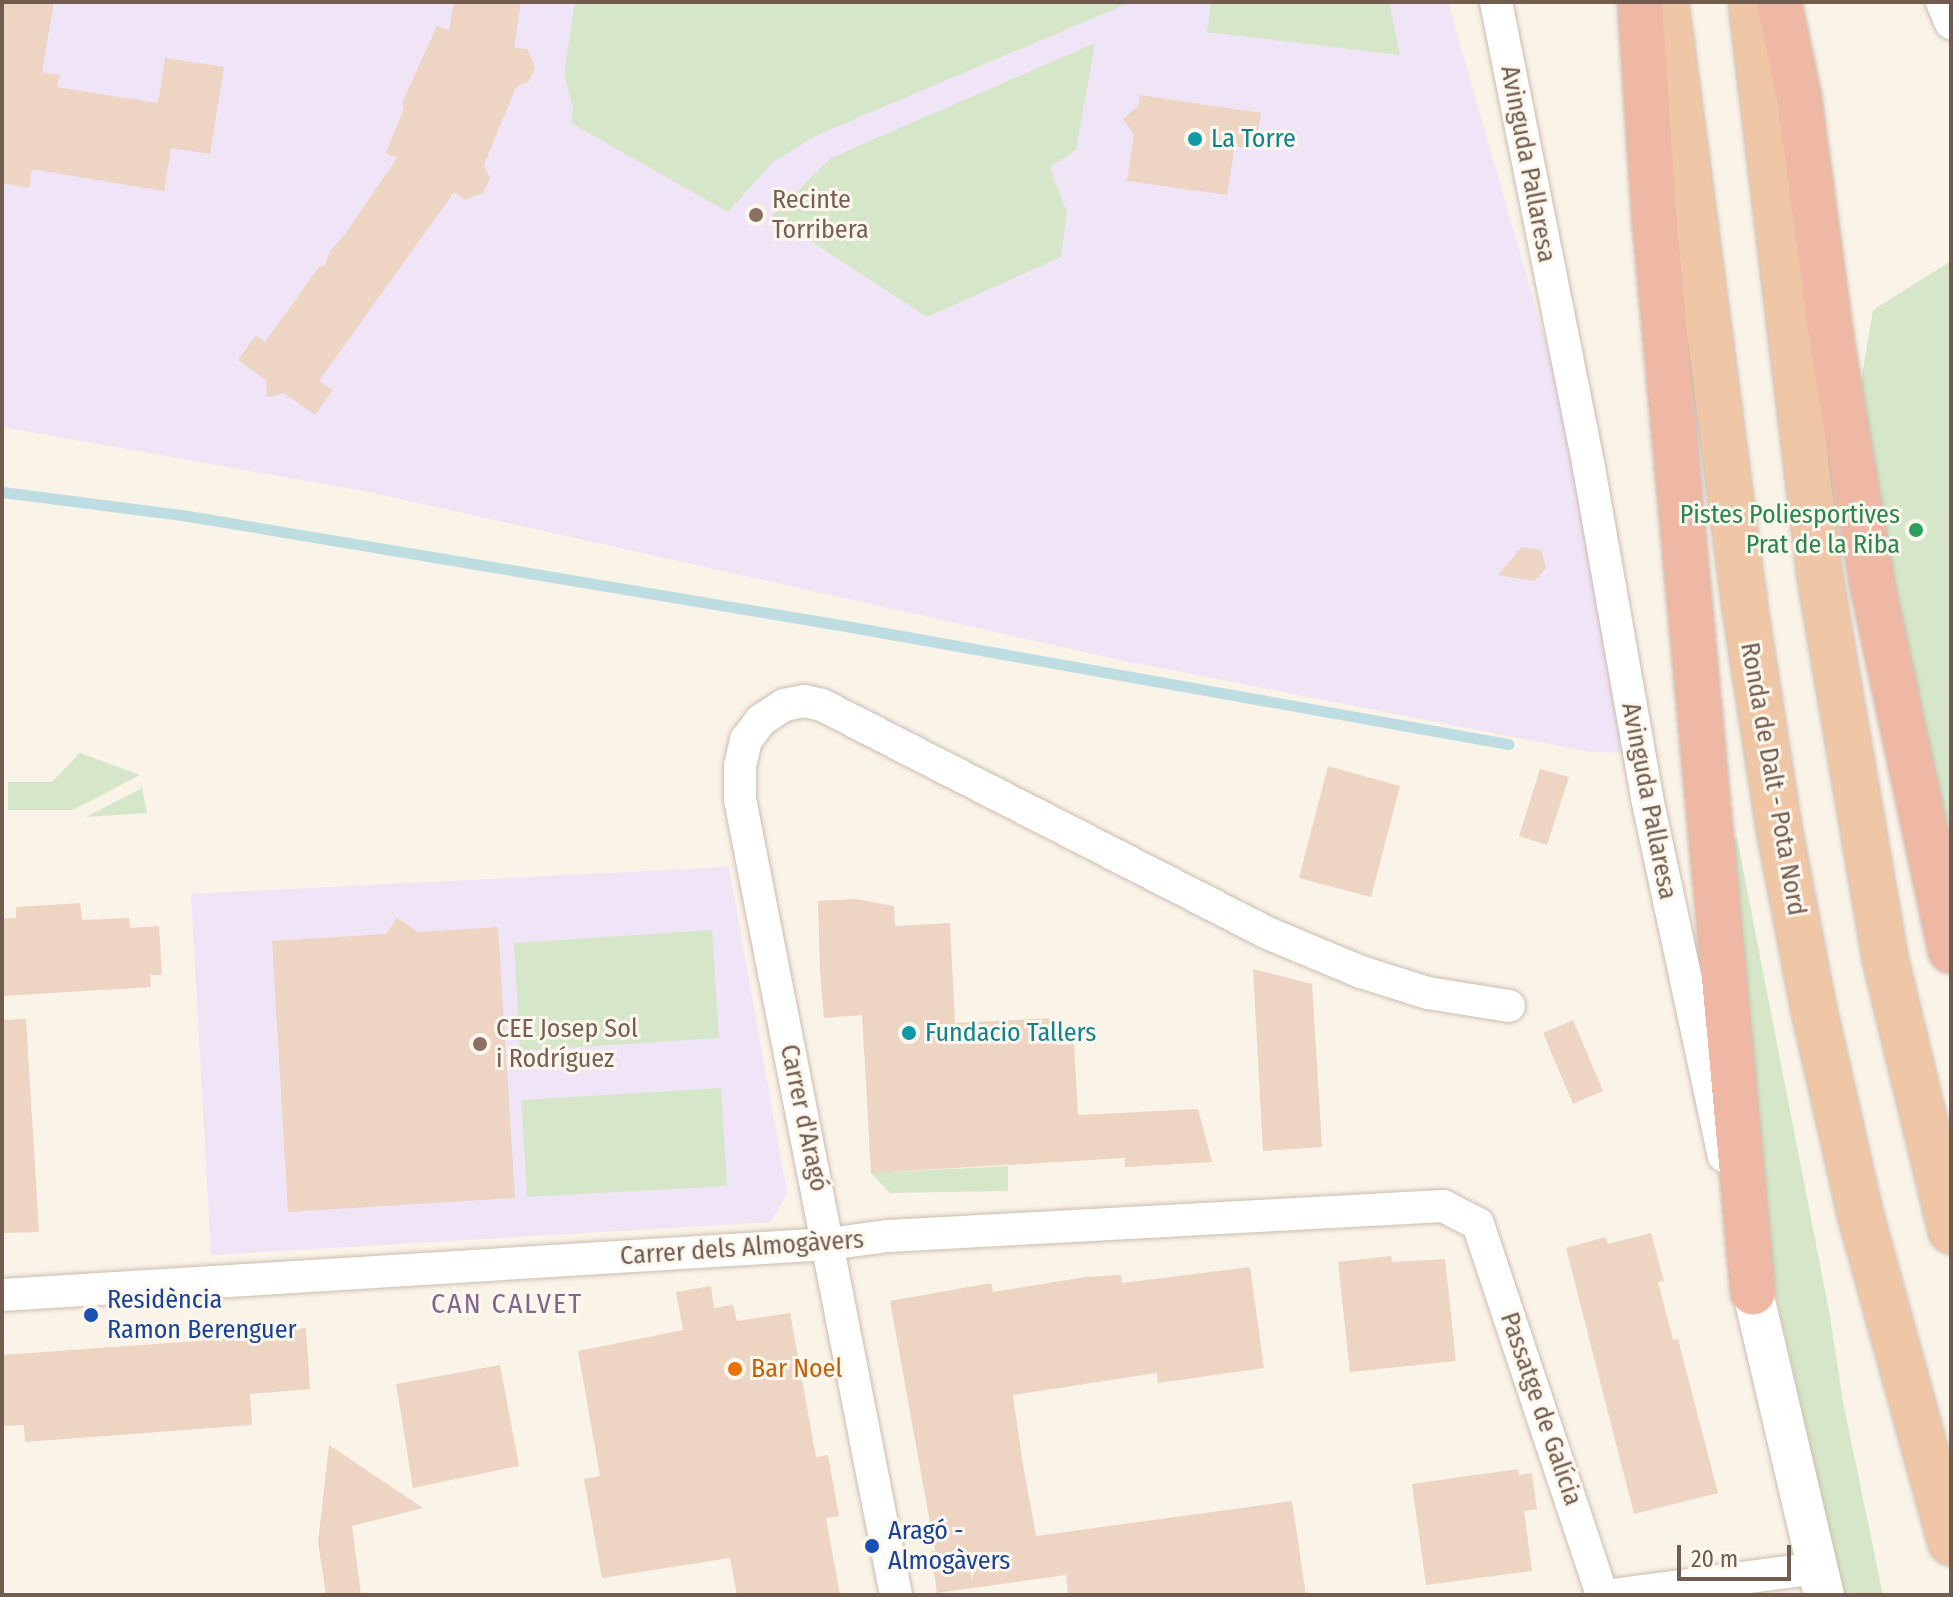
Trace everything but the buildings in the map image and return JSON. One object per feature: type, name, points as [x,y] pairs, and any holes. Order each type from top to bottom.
[{"type":"highway","points":[[1640,2],[1655,225],[1753,1293]]},
{"type":"highway","name":"Ronda de Dalt - Pota Nord","points":[[1666,2],[1745,608],[1780,834],[1814,1010],[1860,1213],[1951,1543]]},
{"type":"highway","points":[[1751,2],[1820,577],[1885,958],[1951,1231]]},
{"type":"highway","points":[[1779,2],[1799,98],[1832,343],[1873,588],[1951,951]]},
{"type":"street","name":"Avinguda Pallaresa","points":[[1496,2],[1589,468],[1647,798],[1753,1293],[1821,1581]]},
{"type":"street","points":[[1942,2],[1951,23]]},
{"type":"street","name":"Carrer d'Aragó","points":[[896,1595],[740,799],[740,766],[746,740],[761,720],[784,705],[805,701],[856,721],[1279,938],[1361,972],[1428,993],[1509,1006]]},
{"type":"street","name":"Carrer dels Almogàvers","points":[[2,1295],[828,1244],[888,1236],[1443,1206],[1478,1224]]},
{"type":"street","name":"Passatge de Galícia","points":[[1478,1224],[1602,1595]]},
{"type":"street","points":[[1612,1595],[1821,1581]]},
{"type":"shaded area","name":"Recinte Torribera","points":[[2,2],[1448,2],[1604,546],[1630,753],[1590,752],[1125,661],[369,492],[2,427]]},
{"type":"shaded area","name":"CEE Josep Sol i Rodríguez","points":[[729,867],[787,1193],[771,1222],[211,1255],[191,894]]},
{"type":"green space","points":[[575,2],[1131,2],[817,135],[774,161],[728,212],[571,123],[573,108],[564,75]]},
{"type":"green space","points":[[1211,2],[1389,2],[1400,55],[1207,32]]},
{"type":"green space","points":[[1095,43],[1076,150],[1050,167],[1067,213],[1061,257],[927,317],[772,216],[831,158]]},
{"type":"green space","name":"Pistes Poliesportives Prat de la Riba","points":[[1951,261],[1951,883],[1869,455],[1861,381],[1873,310]]},
{"type":"green space","points":[[80,753],[140,775],[73,810],[8,810],[8,782],[52,782]]},
{"type":"green space","points":[[142,788],[147,813],[86,817]]},
{"type":"green space","points":[[1722,838],[1737,838],[1830,1316],[1843,1402],[1883,1595],[1844,1595],[1775,1291]]},
{"type":"green space","points":[[712,930],[719,1038],[520,1051],[514,943]]},
{"type":"green space","points":[[721,1088],[727,1186],[527,1197],[521,1100]]},
{"type":"green space","points":[[1008,1166],[1008,1191],[890,1193],[871,1173]]},
{"type":"waterway","points":[[2,492],[182,515],[840,625],[1508,744]]},
{"type":"place","name":"La Torre","points":[[1195,139]]},
{"type":"place","name":"Recinte Torribera","points":[[756,215]]},
{"type":"place","name":"Pistes Poliesportives Prat de la Riba","points":[[1916,530]]},
{"type":"place","name":"Fundacio Tallers","points":[[909,1033]]},
{"type":"place","name":"CEE Josep Sol i Rodríguez","points":[[480,1044]]},
{"type":"place","name":"Residència Ramon Berenguer","points":[[91,1315]]},
{"type":"place","name":"Bar Noel","points":[[735,1369]]},
{"type":"place","name":"Aragó - Almogàvers","points":[[872,1546]]},
{"type":"district","name":"CAN CALVET","points":[[507,1304]]}]
